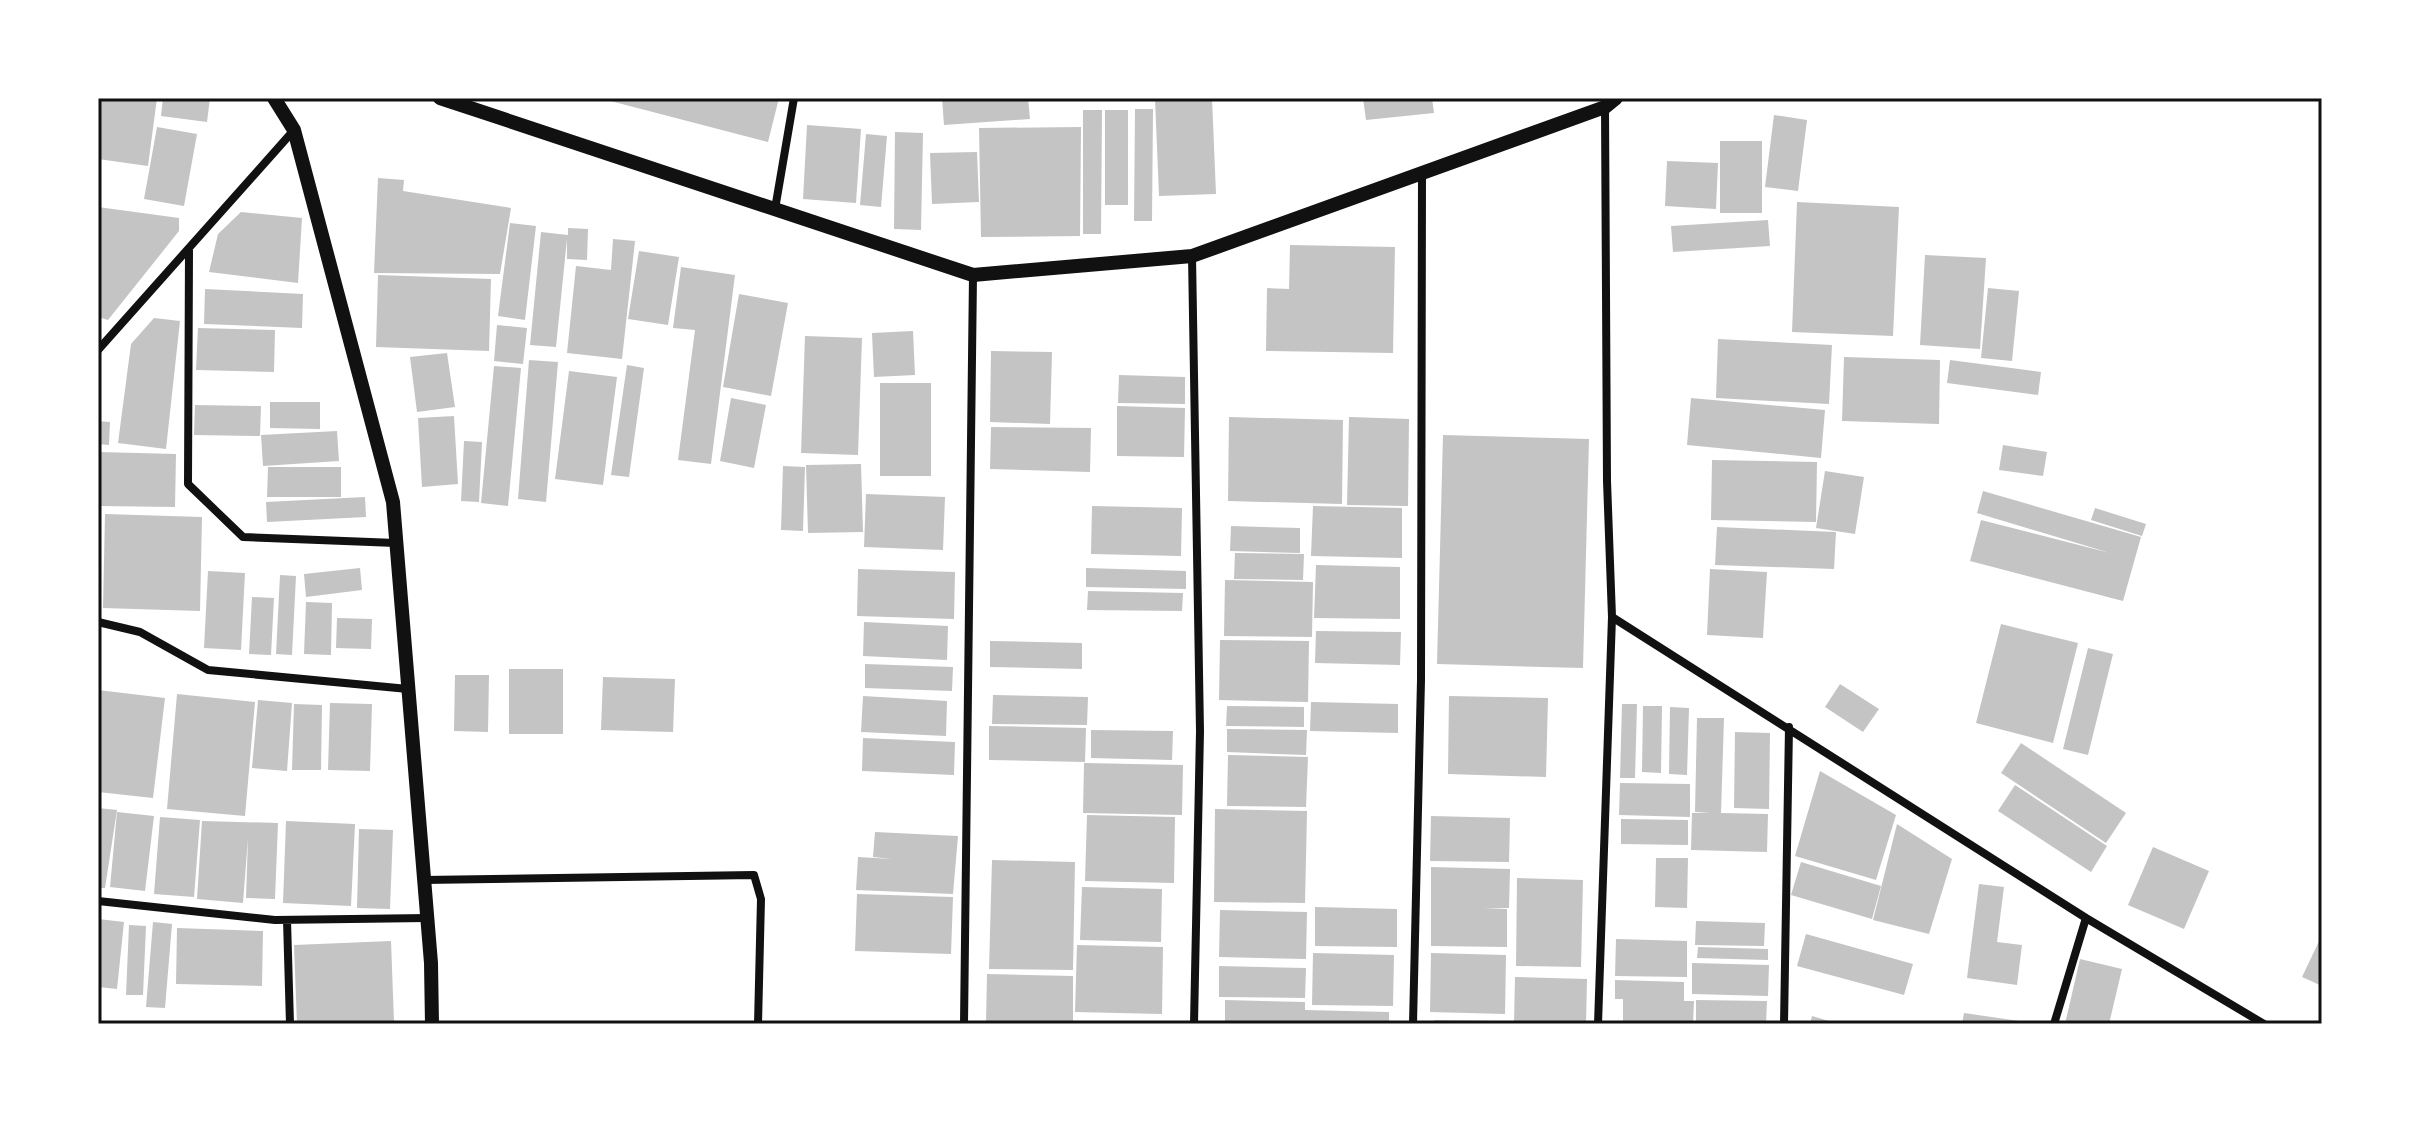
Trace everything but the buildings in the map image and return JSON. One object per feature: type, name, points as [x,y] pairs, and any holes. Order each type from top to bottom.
[{"type":"street","points":[[274,98],[294,130],[393,502],[427,918],[432,1024]]},
{"type":"street","points":[[440,98],[973,275],[1192,256],[1611,103],[1607,481],[1612,617],[1598,1024]]},
{"type":"street","points":[[775,209],[794,98]]},
{"type":"street","points":[[98,350],[294,130]]},
{"type":"street","points":[[1413,1024],[1421,680],[1422,172]]},
{"type":"street","points":[[189,251],[188,484],[243,537],[396,543]]},
{"type":"street","points":[[1192,256],[1200,731],[1194,1024]]},
{"type":"street","points":[[964,1024],[973,275]]},
{"type":"street","points":[[1612,617],[2086,918],[2264,1024]]},
{"type":"street","points":[[98,622],[140,632],[208,670],[408,689]]},
{"type":"street","points":[[1784,1024],[1789,727]]},
{"type":"street","points":[[423,880],[754,875],[761,899],[758,1024]]},
{"type":"street","points":[[98,901],[287,920],[427,918]]},
{"type":"street","points":[[2054,1024],[2086,918]]},
{"type":"street","points":[[287,920],[290,1024]]}]
